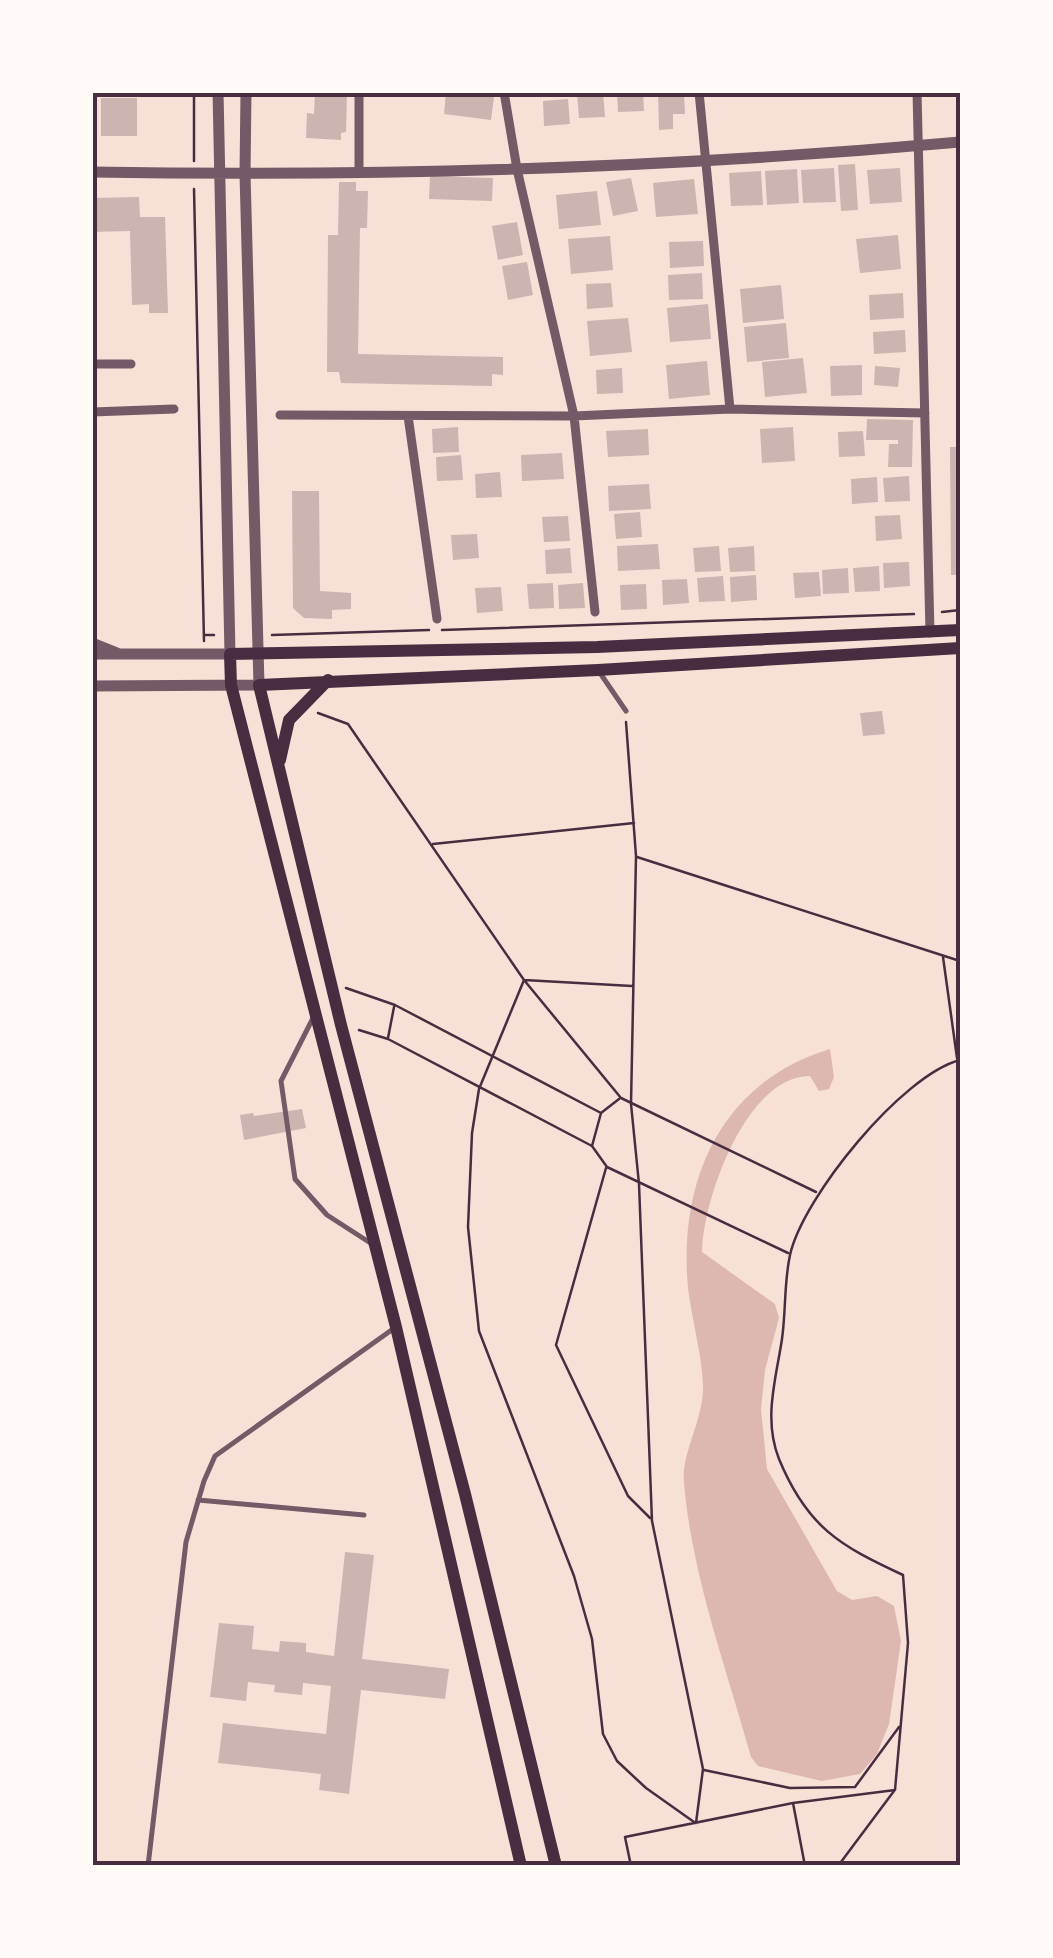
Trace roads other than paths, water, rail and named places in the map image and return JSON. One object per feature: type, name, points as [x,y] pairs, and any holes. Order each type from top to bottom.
[{"type":"main road","points":[[522,1866],[396,1327],[231,686],[230,654],[597,647],[960,630]]},
{"type":"main road","points":[[556,1866],[466,1494],[340,1025],[259,685],[960,648]]},
{"type":"main road","points":[[279,771],[289,720],[328,680]]},
{"type":"street","points":[[92,654],[230,654],[218,92]]},
{"type":"street","points":[[92,686],[259,685],[246,92]]},
{"type":"street","points":[[358,172],[359,92]]},
{"type":"street","points":[[504,92],[517,169],[574,416],[594,612]]},
{"type":"street","points":[[699,92],[730,409]]},
{"type":"street","points":[[917,92],[930,633]]},
{"type":"street","points":[[92,172],[245,174],[517,169],[960,142]]},
{"type":"street","points":[[92,364],[131,364]]},
{"type":"street","points":[[92,412],[174,409]]},
{"type":"street","points":[[280,415],[574,416],[730,409],[925,413]]},
{"type":"street","points":[[408,416],[436,619]]},
{"type":"street","points":[[92,642],[120,653]]},
{"type":"lane","points":[[598,670],[626,710]]},
{"type":"lane","points":[[315,1013],[280,1081],[295,1179],[327,1216],[374,1245]]},
{"type":"lane","points":[[148,1866],[186,1542],[215,1456],[396,1327]]},
{"type":"lane","points":[[198,1500],[364,1515]]}]
